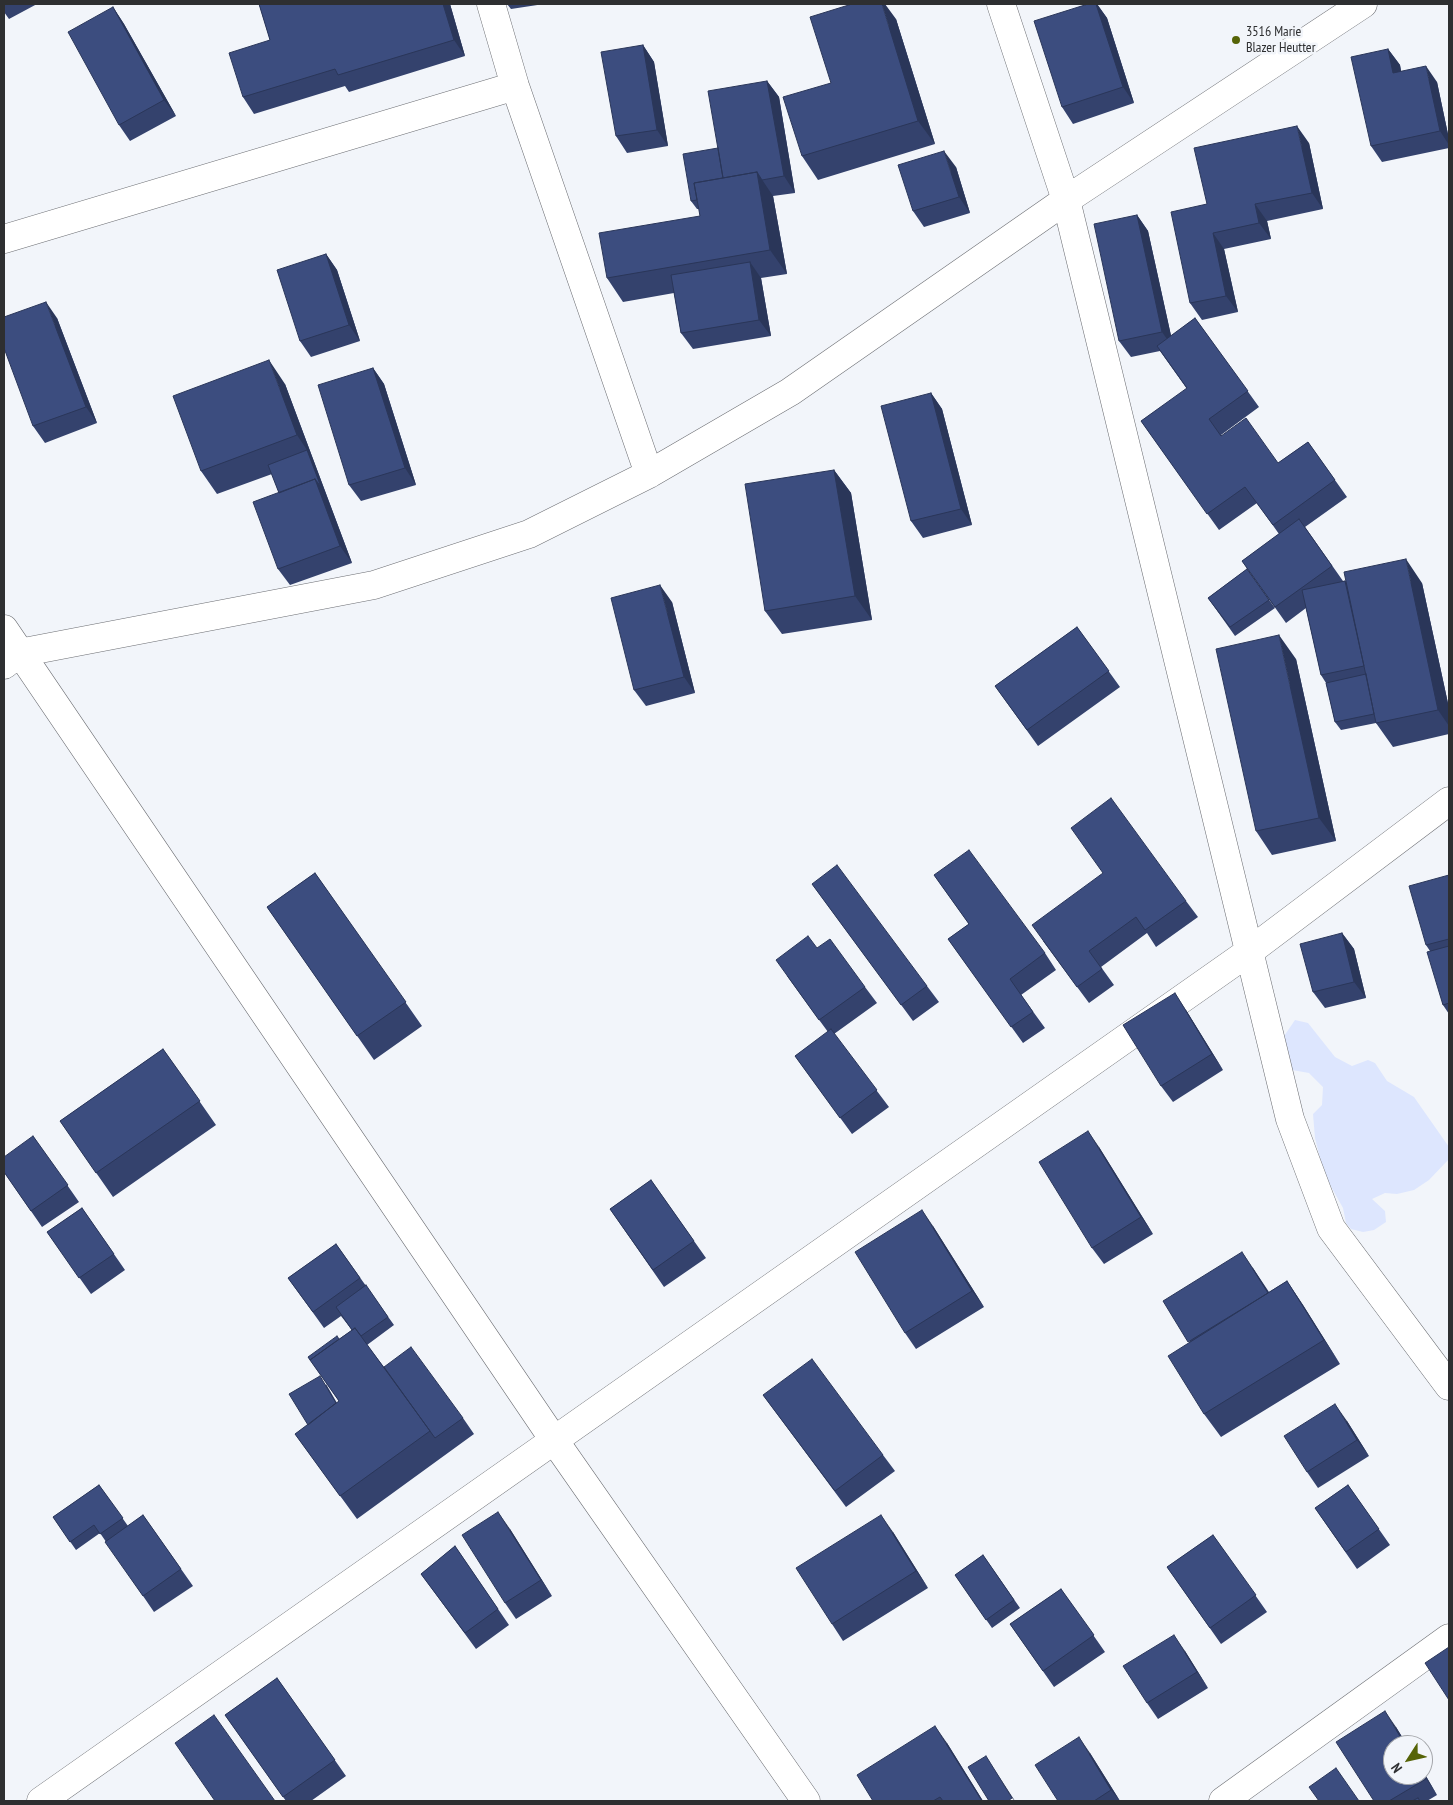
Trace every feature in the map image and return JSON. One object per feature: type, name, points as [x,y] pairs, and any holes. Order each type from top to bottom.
[{"type":"street","points":[[491,4],[515,86],[649,474]]},
{"type":"street","points":[[1001,4],[1066,200],[1290,1118],[1331,1228],[1449,1386]]},
{"type":"street","points":[[12,659],[374,585],[529,534],[649,474],[790,392],[1066,200],[1362,4]]},
{"type":"street","points":[[4,239],[515,86]]},
{"type":"street","points":[[4,629],[12,659],[806,1801]]},
{"type":"street","points":[[41,1801],[1250,950],[1449,801]]},
{"type":"street","points":[[1223,1801],[1449,1638]]},
{"type":"shaded area","points":[[1295,1020],[1308,1023],[1335,1057],[1352,1066],[1368,1060],[1375,1063],[1387,1081],[1414,1097],[1449,1147],[1449,1159],[1429,1180],[1414,1190],[1397,1194],[1385,1193],[1372,1199],[1385,1211],[1386,1222],[1374,1230],[1363,1232],[1351,1229],[1346,1223],[1343,1208],[1324,1174],[1315,1138],[1313,1114],[1322,1105],[1323,1087],[1309,1073],[1292,1070],[1278,1045]]},
{"type":"building","points":[[259,4],[443,4],[454,40],[338,75],[335,69],[243,97],[229,53],[270,40]]},
{"type":"building","points":[[852,4],[882,4],[918,121],[802,156],[783,97],[831,83],[810,17]]},
{"type":"building","points":[[1088,4],[1096,4],[1123,87],[1062,107],[1034,21]]},
{"type":"building","points":[[113,7],[164,100],[119,125],[68,32]]},
{"type":"building","points":[[643,45],[657,130],[616,136],[601,52]]},
{"type":"building","points":[[1388,49],[1393,73],[1426,66],[1440,131],[1371,146],[1351,57]]},
{"type":"building","points":[[767,81],[784,176],[762,180],[757,172],[723,178],[708,91]]},
{"type":"building","points":[[1297,126],[1312,193],[1255,204],[1259,223],[1213,233],[1226,296],[1190,303],[1171,212],[1207,204],[1194,148]]},
{"type":"building","points":[[718,148],[723,178],[694,183],[697,200],[691,201],[683,154]]},
{"type":"building","points":[[944,151],[959,197],[913,211],[898,165]]},
{"type":"building","points":[[757,172],[770,250],[607,278],[599,233],[700,216],[694,183]]},
{"type":"building","points":[[1137,215],[1162,332],[1119,341],[1094,224]]},
{"type":"building","points":[[326,254],[349,325],[300,341],[277,270]]},
{"type":"building","points":[[750,262],[759,320],[681,333],[671,275]]},
{"type":"building","points":[[46,302],[86,407],[33,426],[4,348],[4,317]]},
{"type":"building","points":[[1195,318],[1248,391],[1209,419],[1221,436],[1246,418],[1278,463],[1308,442],[1335,480],[1273,525],[1245,487],[1207,514],[1141,421],[1187,388],[1157,346]]},
{"type":"building","points":[[269,360],[297,435],[201,471],[173,396]]},
{"type":"building","points":[[373,368],[405,468],[349,485],[318,385]]},
{"type":"building","points":[[931,393],[961,509],[911,521],[881,406]]},
{"type":"building","points":[[307,450],[321,487],[315,479],[279,493],[268,465]]},
{"type":"building","points":[[834,470],[855,596],[765,611],[745,484]]},
{"type":"building","points":[[315,479],[340,546],[278,569],[253,502]]},
{"type":"building","points":[[1299,519],[1332,566],[1275,607],[1242,561]]},
{"type":"building","points":[[1406,559],[1438,710],[1376,723],[1344,572]]},
{"type":"building","points":[[1247,569],[1269,600],[1230,627],[1208,598]]},
{"type":"building","points":[[1345,581],[1364,666],[1321,675],[1302,590]]},
{"type":"building","points":[[660,585],[684,677],[634,690],[611,598]]},
{"type":"building","points":[[1077,627],[1109,671],[1027,730],[995,686]]},
{"type":"building","points":[[1279,635],[1319,818],[1256,831],[1216,649]]},
{"type":"building","points":[[1366,674],[1374,714],[1335,722],[1326,683]]},
{"type":"building","points":[[1111,798],[1186,901],[1145,930],[1136,917],[1089,951],[1102,969],[1077,987],[1032,925],[1103,873],[1071,828]]},
{"type":"building","points":[[969,850],[1045,953],[1010,979],[1033,1012],[1011,1027],[948,939],[969,924],[934,875]]},
{"type":"building","points":[[837,865],[927,986],[901,1005],[812,884]]},
{"type":"building","points":[[315,873],[406,1002],[357,1036],[267,907]]},
{"type":"building","points":[[1449,875],[1449,939],[1426,945],[1409,886]]},
{"type":"building","points":[[1342,933],[1354,982],[1313,992],[1300,944]]},
{"type":"building","points":[[808,936],[817,948],[830,939],[865,987],[819,1020],[776,960]]},
{"type":"building","points":[[1449,946],[1449,1003],[1443,1005],[1427,952]]},
{"type":"building","points":[[1175,993],[1212,1054],[1161,1086],[1123,1025]]},
{"type":"building","points":[[831,1029],[877,1090],[840,1118],[795,1056]]},
{"type":"building","points":[[163,1049],[200,1101],[96,1173],[60,1121]]},
{"type":"building","points":[[1088,1131],[1141,1217],[1092,1248],[1039,1162]]},
{"type":"building","points":[[33,1136],[68,1185],[31,1211],[4,1172],[4,1157]]},
{"type":"building","points":[[651,1180],[694,1241],[653,1270],[610,1209]]},
{"type":"building","points":[[82,1208],[114,1254],[79,1278],[47,1232]]},
{"type":"building","points":[[922,1210],[972,1291],[905,1333],[855,1252]]},
{"type":"building","points":[[336,1244],[360,1278],[313,1312],[288,1278]]},
{"type":"building","points":[[1242,1252],[1268,1293],[1188,1342],[1163,1301]]},
{"type":"building","points":[[1287,1281],[1324,1340],[1204,1414],[1168,1356]]},
{"type":"building","points":[[366,1285],[388,1317],[361,1336],[355,1328],[352,1330],[336,1307]]},
{"type":"building","points":[[355,1328],[430,1431],[340,1496],[295,1434],[339,1401],[310,1360]]},
{"type":"building","points":[[337,1336],[339,1339],[310,1360],[308,1357]]},
{"type":"building","points":[[411,1347],[463,1418],[435,1438],[384,1367]]},
{"type":"building","points":[[812,1359],[883,1455],[835,1491],[763,1395]]},
{"type":"building","points":[[320,1376],[336,1403],[308,1425],[289,1394]]},
{"type":"building","points":[[1335,1404],[1357,1440],[1307,1472],[1284,1436]]},
{"type":"building","points":[[99,1485],[123,1518],[100,1534],[94,1525],[70,1542],[53,1517]]},
{"type":"building","points":[[1348,1485],[1379,1529],[1346,1552],[1315,1508]]},
{"type":"building","points":[[498,1512],[541,1580],[505,1603],[462,1535]]},
{"type":"building","points":[[143,1515],[181,1569],[143,1596],[105,1542]]},
{"type":"building","points":[[881,1515],[916,1571],[832,1624],[796,1568]]},
{"type":"building","points":[[1213,1535],[1256,1595],[1210,1628],[1167,1567]]},
{"type":"building","points":[[455,1546],[498,1609],[465,1633],[421,1574]]},
{"type":"building","points":[[983,1555],[1014,1600],[986,1620],[955,1575]]},
{"type":"building","points":[[1061,1589],[1094,1635],[1043,1671],[1010,1624]]},
{"type":"building","points":[[1174,1635],[1197,1672],[1147,1703],[1123,1666]]},
{"type":"building","points":[[1449,1647],[1449,1700],[1425,1663]]},
{"type":"building","points":[[277,1678],[335,1760],[283,1797],[225,1715]]},
{"type":"building","points":[[1385,1711],[1399,1735],[1383,1735],[1383,1785],[1416,1785],[1389,1801],[1374,1801],[1336,1742]]},
{"type":"building","points":[[214,1715],[275,1801],[215,1801],[175,1743]]},
{"type":"building","points":[[935,1726],[982,1801],[943,1801],[940,1797],[933,1801],[873,1801],[857,1775]]},
{"type":"building","points":[[1079,1737],[1111,1790],[1094,1801],[1058,1801],[1035,1765]]},
{"type":"building","points":[[986,1756],[1012,1798],[1008,1801],[989,1801],[968,1767]]},
{"type":"building","points":[[1336,1768],[1359,1801],[1319,1801],[1309,1787]]},
{"type":"place","name":"3516 Marie Blazer Heutter","points":[[1236,40]]}]
